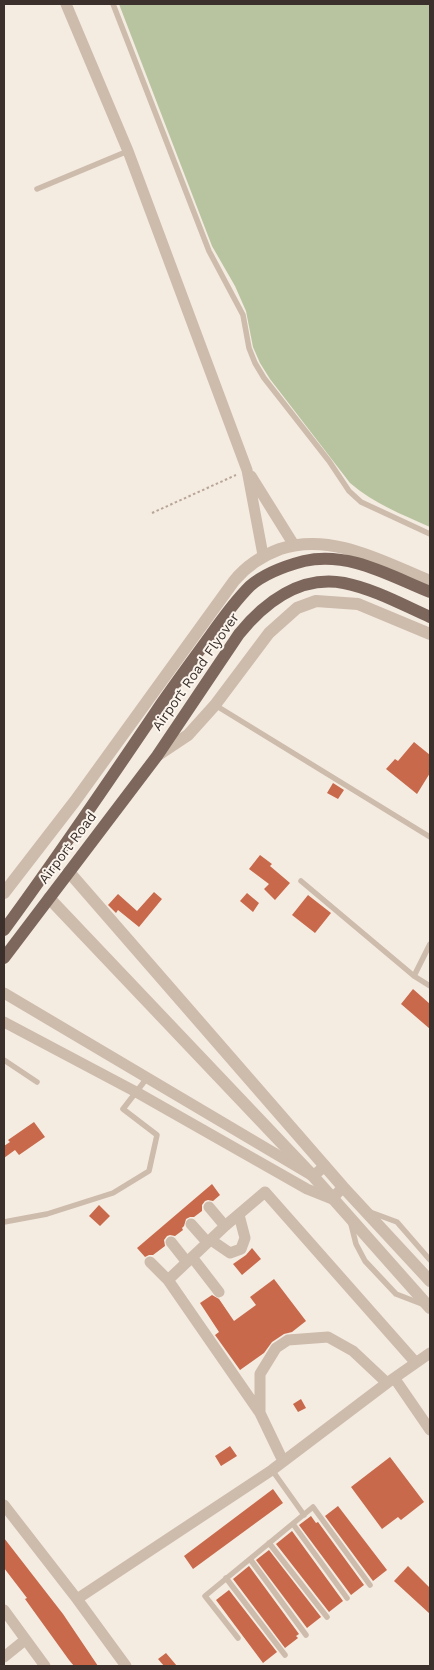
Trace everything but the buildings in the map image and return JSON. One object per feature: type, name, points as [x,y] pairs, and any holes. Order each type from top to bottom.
[{"type":"main road","points":[[4,930],[48,870],[178,680],[229,610],[250,586],[270,572],[306,561],[331,559],[348,560],[430,592]]},
{"type":"main road","name":"Airport Road Flyover","points":[[157,756],[239,634],[253,616],[275,598],[297,587],[315,583],[344,583],[370,591],[430,617]]},
{"type":"main road","name":"Airport Road","points":[[4,958],[157,756]]},
{"type":"street","points":[[66,4],[128,151],[247,470],[264,555]]},
{"type":"street","points":[[247,470],[294,545]]},
{"type":"street","points":[[4,893],[75,801],[244,569],[264,555],[294,545],[312,543],[331,544],[351,549],[430,581]]},
{"type":"street","points":[[157,756],[188,734],[215,705],[268,633],[297,608],[316,601],[358,604],[430,634]]},
{"type":"street","points":[[70,872],[363,1210],[430,1281]]},
{"type":"street","points":[[49,898],[312,1176],[430,1307]]},
{"type":"street","points":[[4,993],[312,1176]]},
{"type":"street","points":[[4,1022],[136,1092],[307,1189],[332,1198]]},
{"type":"street","points":[[312,1176],[325,1166]]},
{"type":"street","points":[[332,1198],[344,1187]]},
{"type":"street","points":[[168,1280],[225,1226],[265,1192],[416,1362]]},
{"type":"street","points":[[209,1207],[225,1226]]},
{"type":"street","points":[[191,1224],[209,1241],[230,1253],[241,1249],[245,1238],[239,1215]]},
{"type":"street","points":[[171,1242],[219,1292]]},
{"type":"street","points":[[150,1262],[168,1280],[260,1413],[283,1461]]},
{"type":"street","points":[[260,1413],[260,1374],[276,1348],[288,1340],[328,1337],[353,1351],[391,1381],[430,1430]]},
{"type":"street","points":[[77,1599],[272,1470],[416,1362],[429,1356]]},
{"type":"street","points":[[4,1505],[126,1666]]},
{"type":"street","points":[[4,1610],[45,1666]]},
{"type":"street","points":[[4,1657],[26,1640]]},
{"type":"lane","points":[[113,4],[209,251],[242,315],[249,348],[255,364],[329,461],[349,491],[361,502],[430,534]]},
{"type":"lane","points":[[37,189],[128,151]]},
{"type":"lane","points":[[215,705],[430,837]]},
{"type":"lane","points":[[301,881],[414,976],[430,986]]},
{"type":"lane","points":[[414,976],[430,944]]},
{"type":"lane","points":[[4,1060],[37,1082]]},
{"type":"lane","points":[[4,1222],[47,1214],[113,1193],[149,1171],[157,1136],[123,1110],[147,1078]]},
{"type":"lane","points":[[363,1210],[397,1222],[430,1260]]},
{"type":"lane","points":[[348,1216],[356,1244],[365,1261],[396,1294],[430,1307]]},
{"type":"lane","points":[[272,1470],[304,1515]]},
{"type":"lane","points":[[238,1638],[205,1596],[313,1507],[370,1585]]},
{"type":"lane","points":[[293,1524],[347,1598]]},
{"type":"lane","points":[[269,1543],[327,1617]]},
{"type":"lane","points":[[250,1559],[306,1636]]},
{"type":"lane","points":[[226,1578],[285,1655]]},
{"type":"path","points":[[152,513],[247,470]]},
{"type":"green space","points":[[119,4],[430,4],[430,527],[379,503],[350,483],[270,379],[260,363],[253,347],[246,311],[235,286],[212,246]]}]
